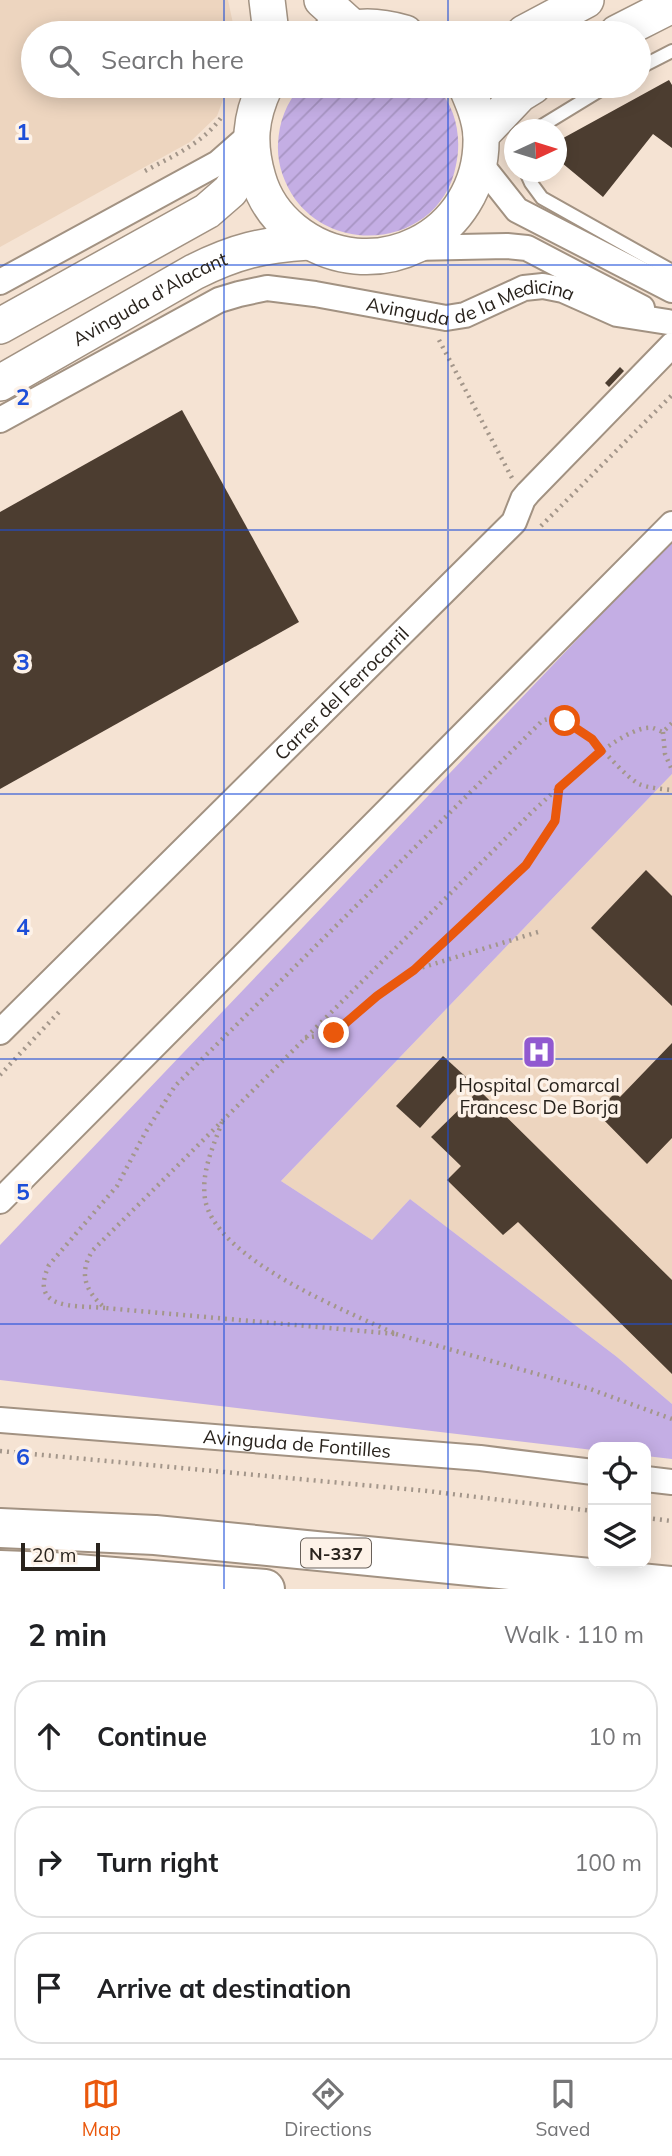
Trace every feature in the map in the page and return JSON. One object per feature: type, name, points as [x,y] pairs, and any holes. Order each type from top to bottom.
[{"type":"highway","name":"N-337","points":[[0,1528],[155,1535],[672,1586]]},
{"type":"highway","points":[[509,1569],[672,1574]]},
{"type":"highway","points":[[0,1570],[265,1589]]},
{"type":"main road","points":[[267,0],[270,21]]},
{"type":"main road","points":[[322,0],[335,21]]},
{"type":"main road","points":[[547,21],[586,0]]},
{"type":"main road","points":[[641,21],[672,5]]},
{"type":"main road","points":[[0,326],[207,211],[230,191],[243,135],[260,98]]},
{"type":"main road","points":[[243,135],[262,191],[282,220],[309,242],[333,253],[360,257],[387,256],[412,248],[437,233],[457,213],[471,189],[480,148],[475,106],[471,98]]},
{"type":"main road","points":[[480,148],[517,98]]},
{"type":"main road","name":"Avinguda d'Alacant","points":[[0,383],[194,272],[227,256],[273,244],[309,242]]},
{"type":"street","points":[[0,282],[218,163],[243,135]]},
{"type":"street","points":[[480,148],[517,210],[672,290]]},
{"type":"street","name":"Avinguda de la Medicina","points":[[412,248],[527,248],[671,330]]},
{"type":"street","name":"Avinguda de la Medicina","points":[[267,288],[446,318],[465,315],[524,288],[543,286],[563,290],[617,314],[671,330]]},
{"type":"street","name":"Avinguda d'Alacant","points":[[0,420],[219,300],[267,288]]},
{"type":"street","name":"Carrer del Ferrocarril","points":[[0,1032],[514,522],[523,499],[671,330]]},
{"type":"street","points":[[0,1201],[672,524]]},
{"type":"street","name":"Avinguda de Fontilles","points":[[0,1420],[480,1458],[588,1471]]},
{"type":"street","points":[[651,1480],[672,1482]]},
{"type":"lane","points":[[651,62],[672,51]]},
{"type":"lane","points":[[553,119],[587,98]]},
{"type":"lane","points":[[531,182],[542,198],[672,271]]},
{"type":"lane","points":[[29,404],[53,354]]},
{"type":"path","points":[[134,177],[195,144],[217,124],[243,135]]},
{"type":"path","points":[[436,335],[523,499]]},
{"type":"path","points":[[396,1334],[56,1304],[49,1299],[44,1277],[49,1265],[117,1186],[145,1133],[175,1086],[542,722],[549,718],[565,721],[592,739],[601,751],[640,785],[672,790]]},
{"type":"path","points":[[663,732],[672,723]]},
{"type":"path","points":[[105,1308],[92,1297],[87,1287],[85,1268],[89,1256],[525,819],[601,751],[626,735],[640,729],[652,728],[663,732]]},
{"type":"path","points":[[663,732],[665,754],[672,770]]},
{"type":"path","points":[[304,1038],[334,1033],[377,996],[414,970],[526,865],[555,821],[559,788]]},
{"type":"path","points":[[414,970],[538,932]]},
{"type":"path","points":[[222,1122],[206,1164],[204,1181],[208,1212],[222,1233],[270,1272],[396,1334],[590,1389],[672,1419]]},
{"type":"path","points":[[0,1451],[414,1489],[588,1510]]},
{"type":"path","points":[[651,1519],[672,1521]]},
{"type":"shaded area","points":[[0,0],[228,0],[232,21],[21,21],[21,98],[224,98],[217,116],[190,142],[0,247]]},
{"type":"shaded area","points":[[445,98],[453,113],[458,133],[456,165],[447,191],[431,211],[411,226],[387,234],[362,235],[337,230],[314,218],[291,193],[279,159],[280,128],[291,99]]},
{"type":"shaded area","points":[[672,540],[672,774],[281,1181],[372,1240],[410,1199],[617,1357],[672,1404],[672,1459],[651,1457],[651,1442],[588,1442],[588,1449],[0,1380],[0,1245]]},
{"type":"shaded area","name":"Hospital Comarcal Francesc De Borja","points":[[672,774],[672,1404],[617,1357],[410,1199],[372,1240],[281,1181]]},
{"type":"building","points":[[669,80],[672,85],[672,148],[653,134],[603,197],[567,167],[567,136],[636,98],[651,98],[651,90]]},
{"type":"building","points":[[620,367],[624,371],[609,387],[605,383]]},
{"type":"building","points":[[182,410],[299,622],[0,789],[0,512]]},
{"type":"building","points":[[646,870],[672,896],[672,1006],[591,928]]},
{"type":"building","points":[[672,1043],[672,1138],[647,1164],[596,1112],[615,1093],[620,1097]]},
{"type":"building","points":[[443,1056],[466,1077],[420,1128],[396,1106]]},
{"type":"building","points":[[479,1090],[672,1280],[672,1374],[518,1222],[503,1235],[447,1180],[461,1166],[431,1137]]},
{"type":"place","name":"Hospital Comarcal Francesc De Borja","points":[[539,1052]]},
{"type":"route","points":[[334,1033],[377,996],[414,970],[526,865],[555,821],[559,788],[601,751],[592,739],[565,721]]}]
